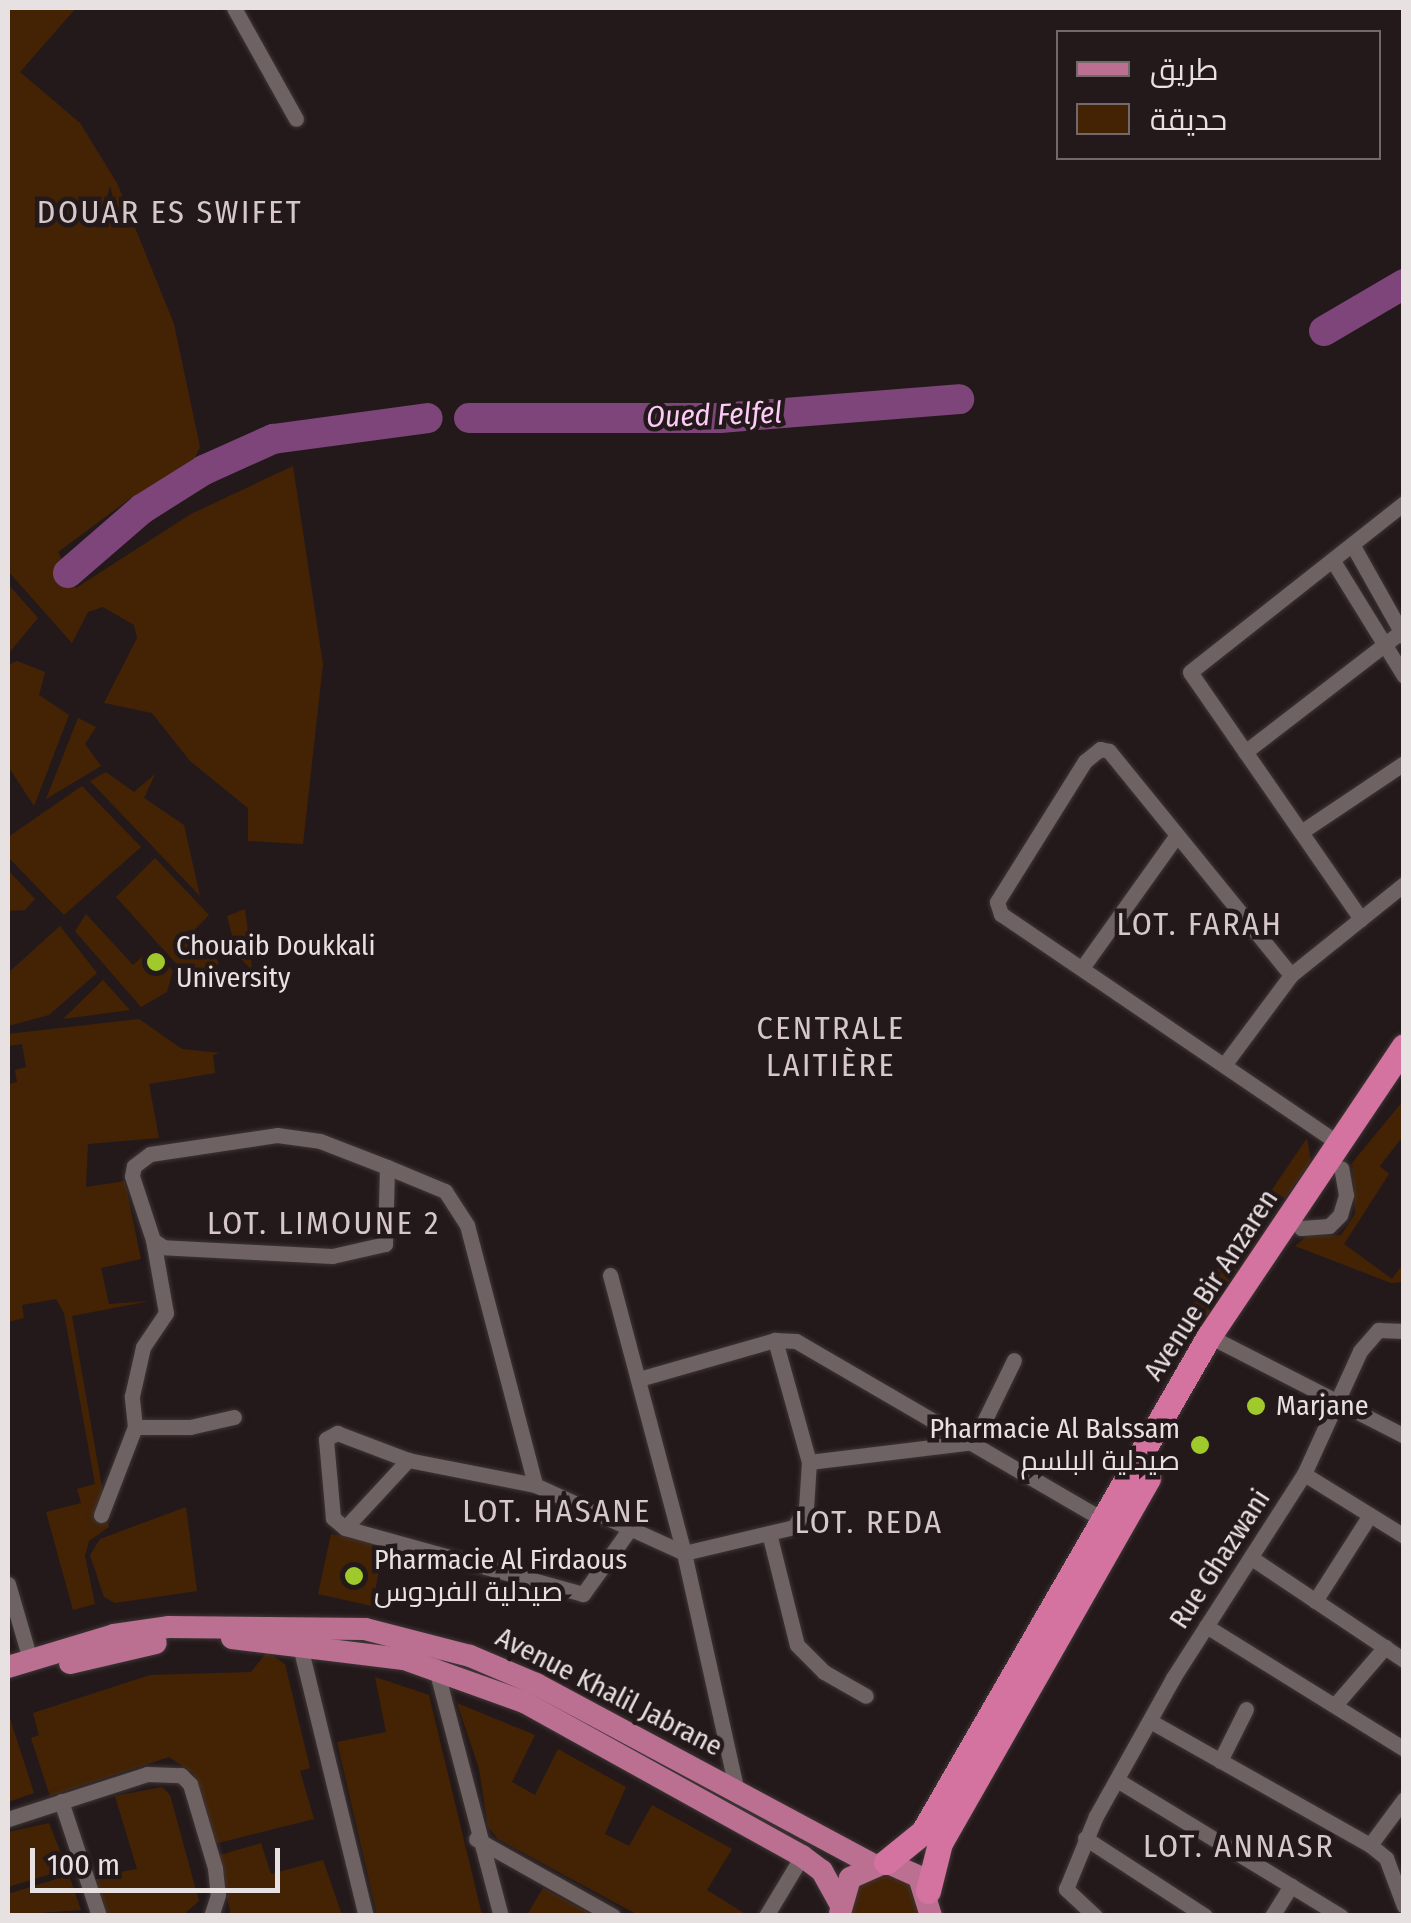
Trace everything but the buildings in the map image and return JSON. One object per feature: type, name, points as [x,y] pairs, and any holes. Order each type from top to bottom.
[{"type":"highway","name":"Avenue Bir Anzaren","points":[[1217,1340],[1301,1228],[1404,1046]]},
{"type":"highway","name":"Avenue Bir Anzaren","points":[[878,1863],[923,1832],[1111,1524],[1217,1340],[1340,1156],[1404,1075]]},
{"type":"highway","name":"Avenue Bir Anzaren","points":[[932,1906],[940,1843],[1111,1524]]},
{"type":"main road","name":"Avenue Khalil Jabrane","points":[[19,1663],[169,1627],[300,1632]]},
{"type":"main road","name":"Avenue Khalil Jabrane","points":[[8,1680],[169,1640],[365,1628],[540,1699],[738,1791],[878,1863],[907,1868],[932,1906]]},
{"type":"main road","name":"Avenue Khalil Jabrane","points":[[540,1699],[802,1856],[822,1871],[840,1910]]},
{"type":"main road","points":[[840,1910],[850,1878],[878,1863]]},
{"type":"street","points":[[234,8],[296,119]]},
{"type":"street","points":[[1361,919],[1190,672],[1404,503]]},
{"type":"street","points":[[1245,752],[1402,635],[1353,546]]},
{"type":"street","points":[[1333,562],[1404,676]]},
{"type":"street","points":[[1291,975],[1116,758],[1100,749],[1092,753],[997,902],[1002,914],[1224,1065],[1340,1156]]},
{"type":"street","points":[[1301,832],[1404,763]]},
{"type":"street","points":[[1082,968],[1177,835]]},
{"type":"street","points":[[1224,1065],[1291,975],[1404,884]]},
{"type":"street","points":[[101,1514],[135,1427],[132,1396],[142,1346],[166,1313],[153,1240],[132,1176],[134,1166],[150,1154],[276,1135],[320,1141],[388,1167],[445,1191],[459,1205],[534,1485]]},
{"type":"street","points":[[153,1240],[174,1250],[332,1256],[376,1249],[390,1235],[388,1167]]},
{"type":"street","points":[[610,1276],[684,1553],[738,1791],[740,1818]]},
{"type":"street","name":"Rue Ghazwani","points":[[1095,1916],[1066,1888],[1085,1838],[1206,1626],[1253,1559],[1304,1474],[1368,1339],[1386,1327],[1404,1331]]},
{"type":"street","points":[[629,1530],[583,1594],[346,1528],[333,1518],[326,1439],[338,1434],[408,1460],[534,1485],[684,1553],[794,1527],[802,1517],[809,1462],[775,1340]]},
{"type":"street","points":[[640,1379],[775,1340],[818,1350],[1111,1524]]},
{"type":"street","points":[[1217,1340],[1404,1436]]},
{"type":"street","points":[[974,1442],[1014,1360]]},
{"type":"street","points":[[135,1427],[190,1427],[234,1417]]},
{"type":"street","points":[[809,1462],[974,1442]]},
{"type":"street","points":[[346,1528],[408,1460]]},
{"type":"street","points":[[1304,1474],[1404,1536]]},
{"type":"street","points":[[1315,1601],[1370,1516]]},
{"type":"street","points":[[770,1534],[797,1645],[824,1672],[866,1696]]},
{"type":"street","points":[[1253,1559],[1404,1660]]},
{"type":"street","points":[[8,1584],[19,1663]]},
{"type":"street","points":[[1206,1626],[1404,1748]]},
{"type":"street","points":[[300,1632],[366,1916]]},
{"type":"street","points":[[1335,1705],[1385,1647]]},
{"type":"street","points":[[435,1657],[476,1840],[501,1916]]},
{"type":"street","points":[[1220,1761],[1246,1709]]},
{"type":"street","points":[[1150,1720],[1370,1845],[1386,1858],[1404,1906]]},
{"type":"street","points":[[8,1819],[147,1774],[181,1775],[190,1784],[215,1868],[218,1895],[211,1916]]},
{"type":"street","points":[[1117,1780],[1342,1916]]},
{"type":"street","points":[[1370,1845],[1404,1799]]},
{"type":"street","points":[[62,1801],[98,1916]]},
{"type":"street","points":[[1085,1838],[1204,1916]]},
{"type":"street","points":[[476,1840],[613,1916]]},
{"type":"street","points":[[766,1916],[802,1856]]},
{"type":"street","points":[[1272,1916],[1290,1885]]},
{"type":"green space","points":[[8,8],[76,8],[20,72],[80,123],[117,183],[174,324],[200,447],[192,465],[131,498],[58,552],[76,588],[191,514],[293,466],[323,664],[303,844],[248,841],[248,808],[190,761],[152,713],[104,703],[137,638],[134,625],[103,607],[88,612],[72,643],[8,571]]},
{"type":"green space","points":[[8,584],[38,618],[8,654]]},
{"type":"green space","points":[[17,661],[45,672],[39,695],[69,715],[34,806],[8,766],[8,665]]},
{"type":"green space","points":[[78,718],[96,727],[85,744],[101,766],[46,799]]},
{"type":"green space","points":[[106,772],[134,792],[155,774],[144,798],[184,825],[200,896],[90,781]]},
{"type":"green space","points":[[82,786],[141,847],[64,915],[8,857],[8,837]]},
{"type":"green space","points":[[155,858],[209,915],[195,929],[219,963],[203,977],[180,968],[116,897]]},
{"type":"green space","points":[[8,870],[35,899],[25,910],[8,911]]},
{"type":"green space","points":[[245,909],[252,970],[237,955],[227,916]]},
{"type":"green space","points":[[86,914],[133,965],[152,948],[173,971],[167,992],[141,1007],[75,931]]},
{"type":"green space","points":[[60,926],[97,973],[49,1015],[8,1026],[8,973]]},
{"type":"green space","points":[[103,980],[130,1010],[63,1019]]},
{"type":"green space","points":[[139,1019],[182,1049],[220,1053],[213,1055],[215,1073],[149,1084],[159,1138],[88,1144],[86,1187],[125,1181],[141,1259],[101,1268],[109,1304],[150,1301],[72,1316],[109,1527],[89,1541],[85,1556],[95,1604],[73,1610],[46,1512],[81,1503],[77,1489],[95,1484],[64,1313],[56,1299],[22,1305],[24,1318],[8,1322],[8,1084],[17,1082],[15,1070],[26,1067],[22,1044],[8,1046],[8,1034]]},
{"type":"green space","points":[[1403,1101],[1403,1136],[1380,1166],[1389,1174],[1344,1244],[1392,1279],[1403,1264],[1403,1282],[1391,1283],[1295,1246],[1307,1236],[1341,1235],[1355,1214],[1352,1163]]},
{"type":"green space","points":[[1307,1138],[1311,1162],[1285,1198],[1265,1200]]},
{"type":"green space","points":[[1250,1221],[1257,1240],[1188,1345],[1165,1346]]},
{"type":"green space","points":[[186,1507],[197,1591],[115,1603],[104,1597],[90,1555],[100,1539]]},
{"type":"green space","points":[[331,1534],[384,1545],[372,1606],[318,1594]]},
{"type":"green space","points":[[267,1652],[285,1664],[310,1768],[300,1771],[314,1819],[214,1844],[193,1773],[169,1757],[50,1796],[31,1738],[39,1735],[33,1713],[150,1675],[251,1672]]},
{"type":"green space","points":[[375,1677],[429,1695],[482,1915],[377,1915],[337,1742],[386,1732]]},
{"type":"green space","points":[[457,1703],[535,1735],[512,1782],[535,1795],[558,1749],[626,1787],[605,1834],[629,1846],[652,1805],[732,1849],[707,1890],[747,1915],[638,1915],[498,1839],[488,1827],[479,1769]]},
{"type":"green space","points":[[8,1712],[34,1793],[8,1802]]},
{"type":"green space","points":[[162,1787],[170,1795],[199,1901],[183,1915],[103,1915],[91,1877],[137,1869],[115,1796]]},
{"type":"green space","points":[[49,1823],[67,1869],[8,1887],[8,1832]]},
{"type":"green space","points":[[261,1843],[271,1874],[323,1860],[342,1915],[231,1915],[217,1856]]},
{"type":"green space","points":[[877,1870],[911,1882],[922,1915],[848,1915],[850,1895]]},
{"type":"green space","points":[[69,1875],[81,1910],[8,1915],[8,1894]]},
{"type":"green space","points":[[543,1888],[593,1915],[527,1915]]},
{"type":"waterway","name":"Oued Felfel","points":[[1324,331],[1404,284]]},
{"type":"waterway","name":"Oued Felfel","points":[[469,418],[720,418],[959,399]]},
{"type":"waterway","name":"Oued Felfel","points":[[68,573],[142,509],[204,470],[273,439],[428,418]]},
{"type":"place","name":"Chouaib Doukkali University","points":[[156,962]]},
{"type":"place","name":"Marjane","points":[[1256,1406]]},
{"type":"place","name":"Pharmacie Al Balssam صيدلية البلسم","points":[[1200,1445]]},
{"type":"place","name":"Pharmacie Al Firdaous صيدلية الفردوس","points":[[354,1576]]},
{"type":"district","name":"DOUAR ES SWIFET","points":[[170,212]]},
{"type":"district","name":"LOT. FARAH","points":[[1200,924]]},
{"type":"district","name":"CENTRALE LAITIÈRE","points":[[831,1048]]},
{"type":"district","name":"LOT. LIMOUNE 2","points":[[324,1223]]},
{"type":"district","name":"LOT. HASANE","points":[[557,1511]]},
{"type":"district","name":"LOT. REDA","points":[[869,1522]]},
{"type":"district","name":"LOT. ANNASR","points":[[1239,1846]]}]
